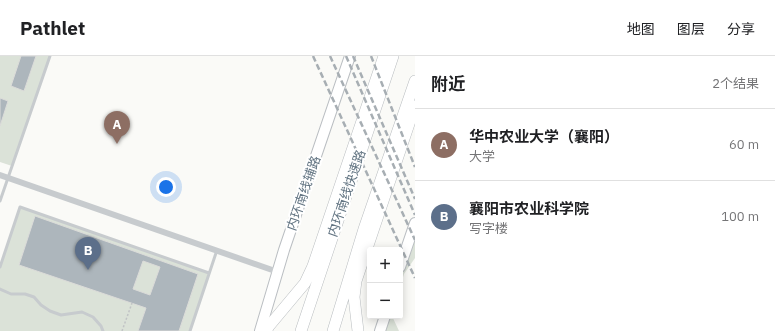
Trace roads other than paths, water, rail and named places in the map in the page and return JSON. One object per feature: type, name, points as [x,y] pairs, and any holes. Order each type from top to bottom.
[{"type":"highway","points":[[266,331],[305,283],[384,56]]},
{"type":"highway","name":"内环南线快速路","points":[[301,331],[393,56]]},
{"type":"highway","points":[[333,331],[364,229],[415,80]]},
{"type":"highway","points":[[358,331],[354,297],[356,281],[415,106]]},
{"type":"main road","name":"内环南线辅路","points":[[260,331],[286,242],[350,56]]},
{"type":"main road","points":[[403,258],[415,223]]},
{"type":"main road","points":[[380,331],[384,319]]},
{"type":"street","points":[[0,175],[278,272]]},
{"type":"lane","points":[[0,201],[50,56]]},
{"type":"lane","points":[[0,267],[20,207],[209,273]]},
{"type":"lane","points":[[190,331],[217,250]]},
{"type":"lane","points":[[0,289],[11,294],[25,294],[34,297],[41,305],[50,311],[61,315],[82,312],[93,318],[101,326],[103,331]]},
{"type":"railway","points":[[313,56],[415,278]]},
{"type":"railway","points":[[330,56],[415,240]]},
{"type":"railway","points":[[346,56],[415,215]]},
{"type":"railway","points":[[353,56],[415,199]]},
{"type":"railway","points":[[371,56],[415,167]]},
{"type":"place","name":"华中农业大学（襄阳）","points":[[117,144]]},
{"type":"place","name":"襄阳市农业科学院","points":[[88,270]]}]
